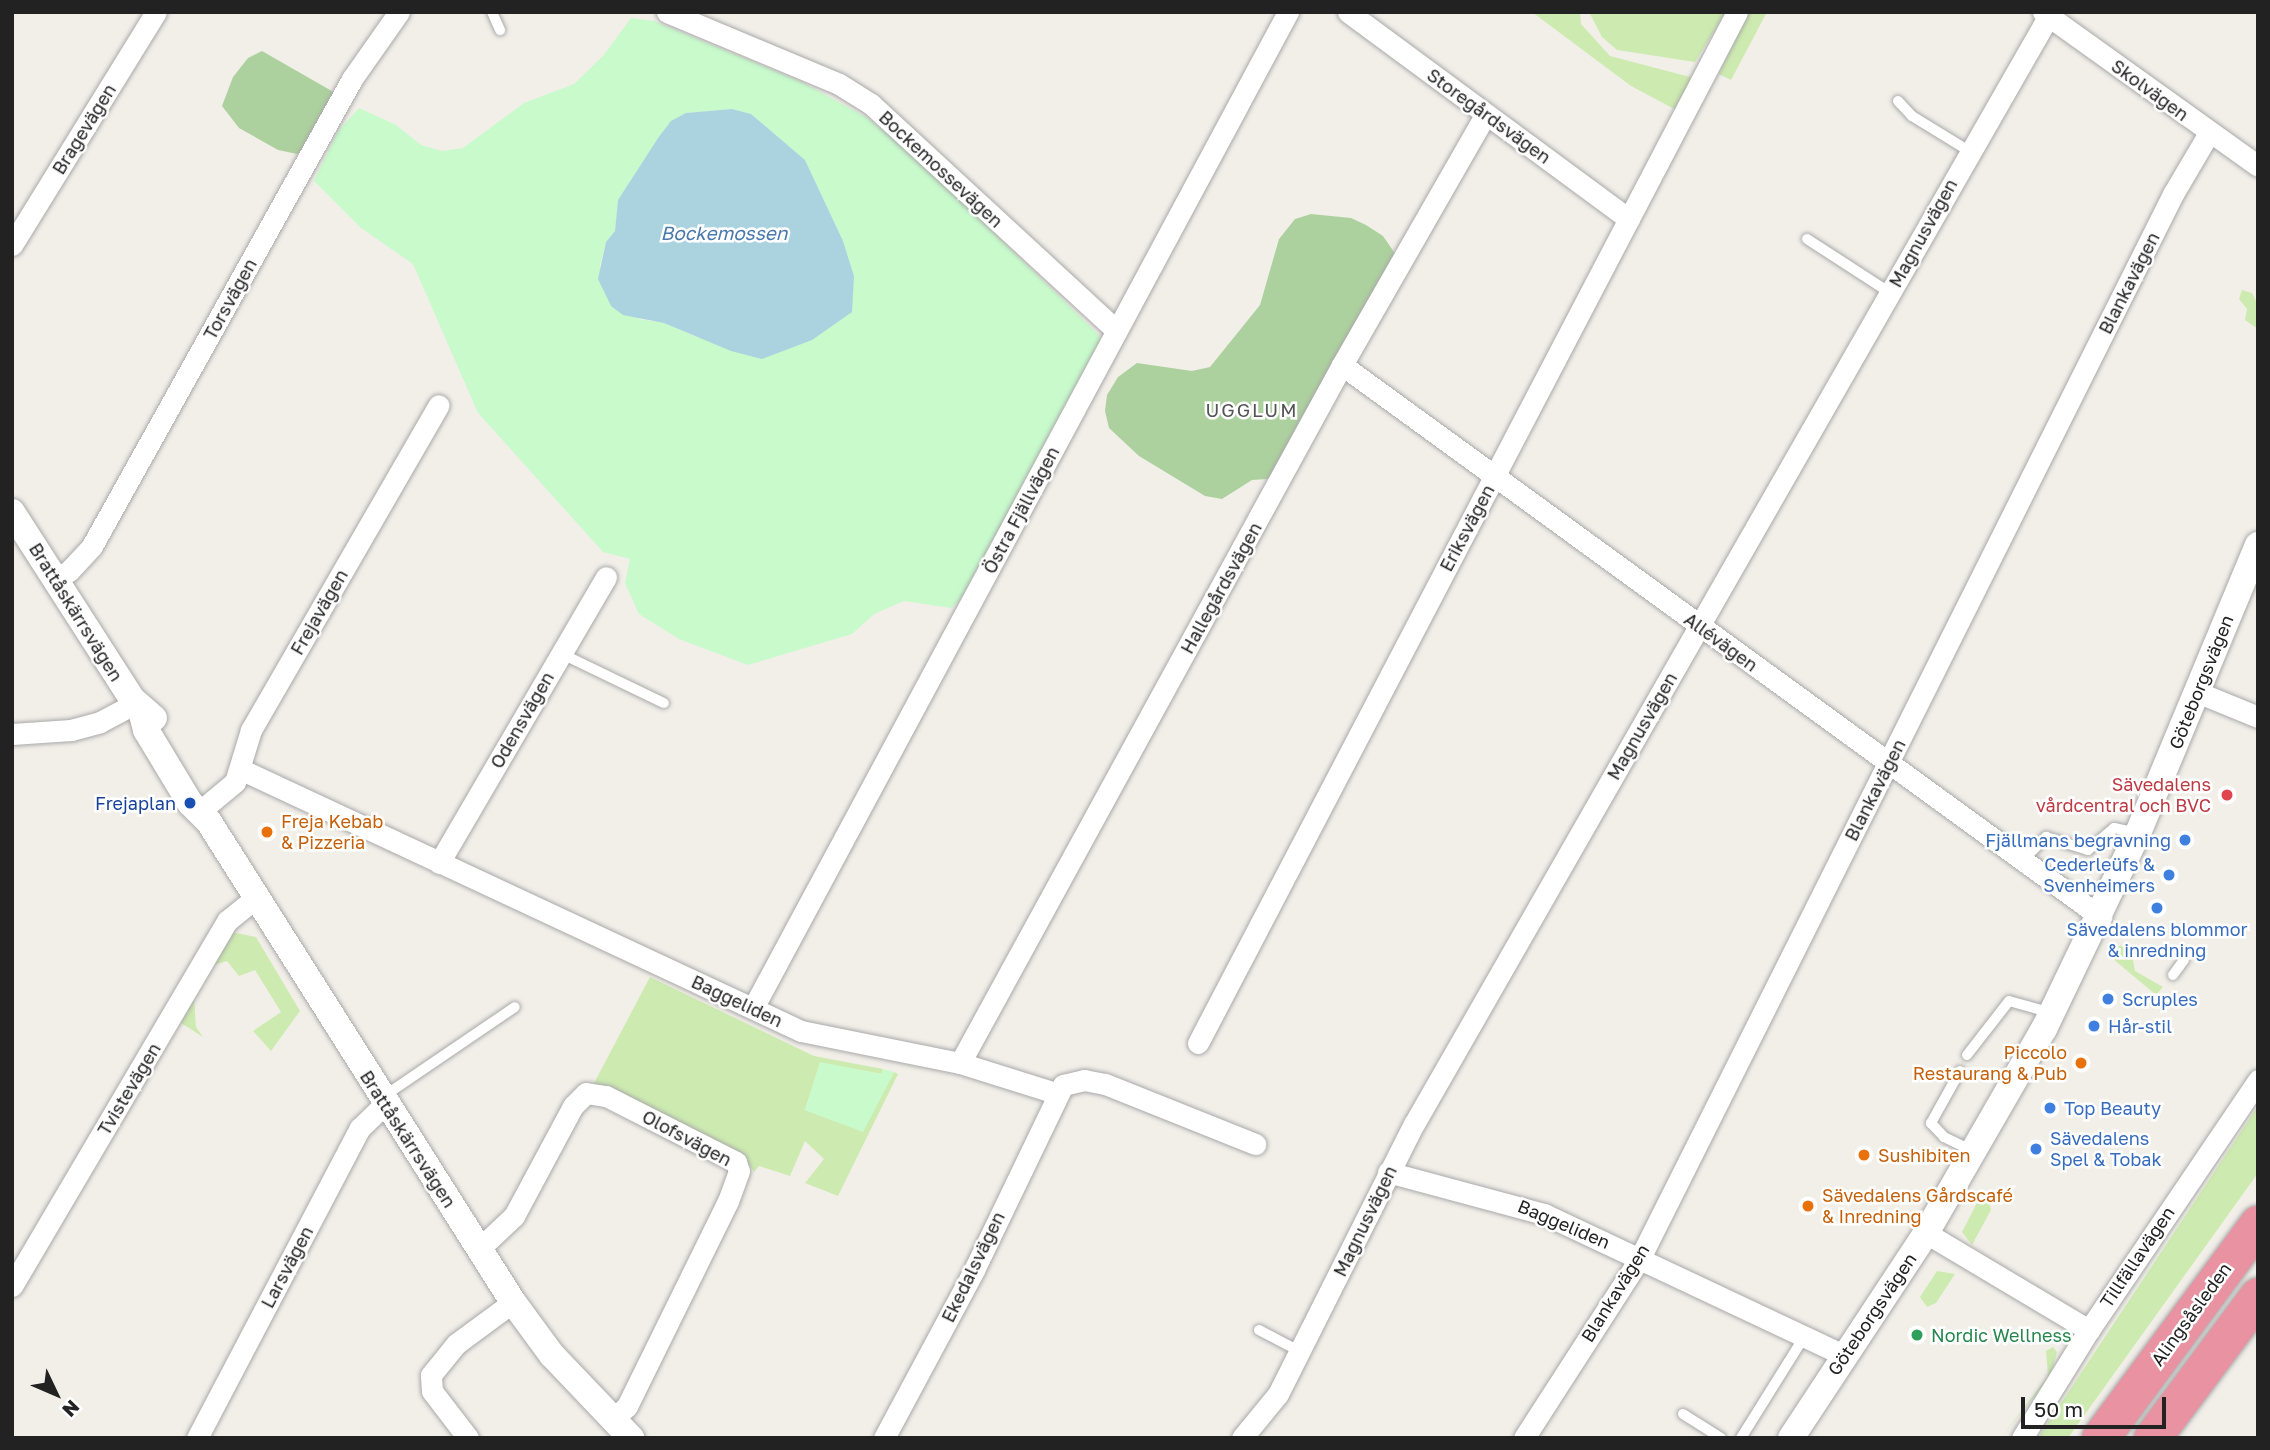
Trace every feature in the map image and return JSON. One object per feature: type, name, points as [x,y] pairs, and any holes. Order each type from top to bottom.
[{"type":"highway","name":"Alingsåsleden","points":[[2100,1438],[2258,1224]]},
{"type":"highway","points":[[2152,1438],[2258,1296]]},
{"type":"street","name":"Bragevägen","points":[[12,245],[156,12]]},
{"type":"street","name":"Torsvägen","points":[[54,579],[69,571],[92,546],[352,79],[399,12]]},
{"type":"street","name":"Bockemossevägen","points":[[667,12],[839,84],[871,104],[1115,329]]},
{"type":"street","name":"Östra Fjällvägen","points":[[753,1008],[1115,329],[1288,12]]},
{"type":"street","name":"Storegårdsvägen","points":[[1348,12],[1629,219]]},
{"type":"street","name":"Eriksvägen","points":[[1198,1042],[1737,12]]},
{"type":"street","name":"Skolvägen","points":[[2045,14],[2258,166]]},
{"type":"street","name":"Magnusvägen","points":[[1242,1438],[1278,1394],[1388,1172],[2045,14]]},
{"type":"street","name":"Hallegårdsvägen","points":[[960,1063],[1342,365],[1486,114]]},
{"type":"street","name":"Blankavägen","points":[[1524,1438],[1640,1258],[2194,154],[2209,133]]},
{"type":"street","name":"Allévägen","points":[[1342,365],[2101,917]]},
{"type":"street","name":"Frejavägen","points":[[206,813],[225,793],[240,769],[251,730],[439,405]]},
{"type":"street","name":"Brattåskärrsvägen","points":[[12,512],[138,707],[146,730],[206,813],[254,899],[513,1302],[552,1355],[622,1429]]},
{"type":"street","name":"Göteborgsvägen","points":[[1791,1438],[1926,1233],[2052,1013],[2101,917],[2129,830],[2197,692],[2258,545]]},
{"type":"street","name":"Odensvägen","points":[[439,863],[606,577]]},
{"type":"street","points":[[2197,692],[2258,717]]},
{"type":"street","points":[[12,734],[71,730],[138,707]]},
{"type":"street","name":"Baggeliden","points":[[240,769],[753,1008],[821,1037],[960,1063],[1056,1093]]},
{"type":"street","name":"Tvistevägen","points":[[13,1284],[227,921],[254,899]]},
{"type":"street","name":"Tillfällavägen","points":[[2022,1438],[2089,1330],[2258,1080]]},
{"type":"street","points":[[1056,1093],[1070,1081],[1105,1084],[1255,1144]]},
{"type":"street","name":"Olofsvägen","points":[[480,1248],[514,1216],[573,1106],[586,1093],[606,1096],[736,1162],[739,1171],[728,1201],[627,1406],[622,1429]]},
{"type":"street","name":"Ekedalsvägen","points":[[884,1438],[974,1270],[1056,1093]]},
{"type":"street","name":"Larsvägen","points":[[197,1438],[360,1128],[383,1101]]},
{"type":"street","name":"Baggeliden","points":[[1388,1172],[1506,1200],[1806,1334],[1844,1355]]},
{"type":"street","points":[[1926,1233],[2089,1330]]},
{"type":"street","points":[[468,1438],[432,1391],[430,1375],[456,1344],[513,1302]]},
{"type":"lane","points":[[492,12],[500,30]]},
{"type":"lane","points":[[1898,101],[1912,116],[1969,151]]},
{"type":"lane","points":[[1807,239],[1889,292]]},
{"type":"lane","points":[[562,654],[664,703]]},
{"type":"lane","points":[[2023,860],[2046,837],[2088,850],[2129,830]]},
{"type":"lane","points":[[2173,975],[2184,960]]},
{"type":"lane","points":[[1967,1055],[2009,1001],[2052,1013]]},
{"type":"lane","points":[[383,1101],[515,1007]]},
{"type":"lane","points":[[1960,1071],[1931,1123],[1944,1137],[1973,1151]]},
{"type":"lane","points":[[1259,1330],[1299,1351]]},
{"type":"lane","points":[[1741,1438],[1806,1334]]},
{"type":"lane","points":[[1683,1414],[1721,1438]]},
{"type":"green space","points":[[1532,12],[1580,12],[1581,24],[1610,56],[1694,78],[1680,112],[1631,86]]},
{"type":"green space","points":[[1589,12],[1726,12],[1695,62],[1617,50],[1602,37]]},
{"type":"green space","points":[[1748,12],[1767,12],[1731,80],[1719,74]]},
{"type":"green space","points":[[631,18],[654,21],[802,82],[866,117],[916,157],[1098,334],[1101,342],[1062,422],[1050,431],[1052,439],[973,589],[951,608],[904,601],[874,614],[852,634],[748,665],[679,639],[639,614],[625,583],[630,559],[603,552],[478,413],[413,264],[361,228],[314,181],[338,131],[359,108],[396,125],[421,145],[442,151],[463,148],[524,103],[574,84],[603,56]],"holes":[[[732,109],[751,114],[805,160],[843,241],[854,276],[699,338],[664,323],[639,319],[604,293],[600,265],[606,242],[615,231],[618,200],[658,138],[686,113]]]},
{"type":"green space","points":[[262,51],[337,94],[307,147],[297,154],[278,150],[239,128],[222,106],[233,77],[248,58]]},
{"type":"green space","points":[[1311,214],[1351,218],[1366,225],[1383,236],[1396,255],[1279,470],[1267,479],[1252,480],[1222,499],[1205,496],[1139,456],[1109,428],[1105,411],[1107,395],[1118,377],[1137,363],[1192,371],[1210,367],[1260,305],[1279,239],[1295,219]]},
{"type":"green space","points":[[2242,290],[2252,293],[2257,303],[2258,329],[2245,320],[2247,309],[2239,299]]},
{"type":"green space","points":[[231,932],[256,937],[300,1011],[271,1051],[253,1031],[281,1012],[255,970],[239,976],[227,961],[211,966]]},
{"type":"green space","points":[[2120,945],[2132,954],[2135,971],[2163,987],[2156,995],[2112,958]]},
{"type":"green space","points":[[650,977],[814,1056],[883,1069],[882,1074],[820,1063],[805,1110],[863,1131],[894,1072],[898,1074],[838,1196],[805,1183],[824,1159],[805,1141],[790,1176],[759,1166],[754,1172],[742,1154],[592,1087]]},
{"type":"green space","points":[[194,999],[196,1027],[203,1037],[181,1023]]},
{"type":"green space","points":[[820,1062],[881,1074],[883,1069],[894,1072],[863,1132],[805,1110]]},
{"type":"green space","points":[[2258,1106],[2258,1173],[2068,1438],[2038,1438]]},
{"type":"green space","points":[[1980,1197],[1989,1202],[1991,1210],[1972,1245],[1962,1232]]},
{"type":"green space","points":[[1937,1271],[1955,1274],[1936,1303],[1927,1307],[1920,1297]]},
{"type":"green space","points":[[2053,1347],[2057,1352],[2051,1375],[2001,1438],[2048,1376],[2046,1351]]},
{"type":"water","name":"Bockemossen","points":[[732,109],[751,114],[805,160],[843,241],[854,276],[852,312],[812,340],[762,359],[731,351],[664,323],[623,315],[611,306],[598,279],[606,242],[615,231],[618,200],[671,121],[686,113]]},
{"type":"place","name":"Sävedalens vårdcentral och BVC","points":[[2227,795]]},
{"type":"place","name":"Frejaplan","points":[[190,803]]},
{"type":"place","name":"Freja Kebab & Pizzeria","points":[[267,832]]},
{"type":"place","name":"Fjällmans begravning","points":[[2185,840]]},
{"type":"place","name":"Cederleüfs & Svenheimers","points":[[2169,875]]},
{"type":"place","name":"Sävedalens blommor & inredning","points":[[2157,908]]},
{"type":"place","name":"Scruples","points":[[2108,999]]},
{"type":"place","name":"Hår-stil","points":[[2094,1026]]},
{"type":"place","name":"Piccolo Restaurang & Pub","points":[[2081,1063]]},
{"type":"place","name":"Top Beauty","points":[[2050,1108]]},
{"type":"place","name":"Sävedalens Spel & Tobak","points":[[2036,1149]]},
{"type":"place","name":"Sushibiten","points":[[1864,1155]]},
{"type":"place","name":"Sävedalens Gårdscafé & Inredning","points":[[1808,1206]]},
{"type":"place","name":"Nordic Wellness","points":[[1917,1335]]},
{"type":"district","name":"UGGLUM","points":[[1252,410]]}]
